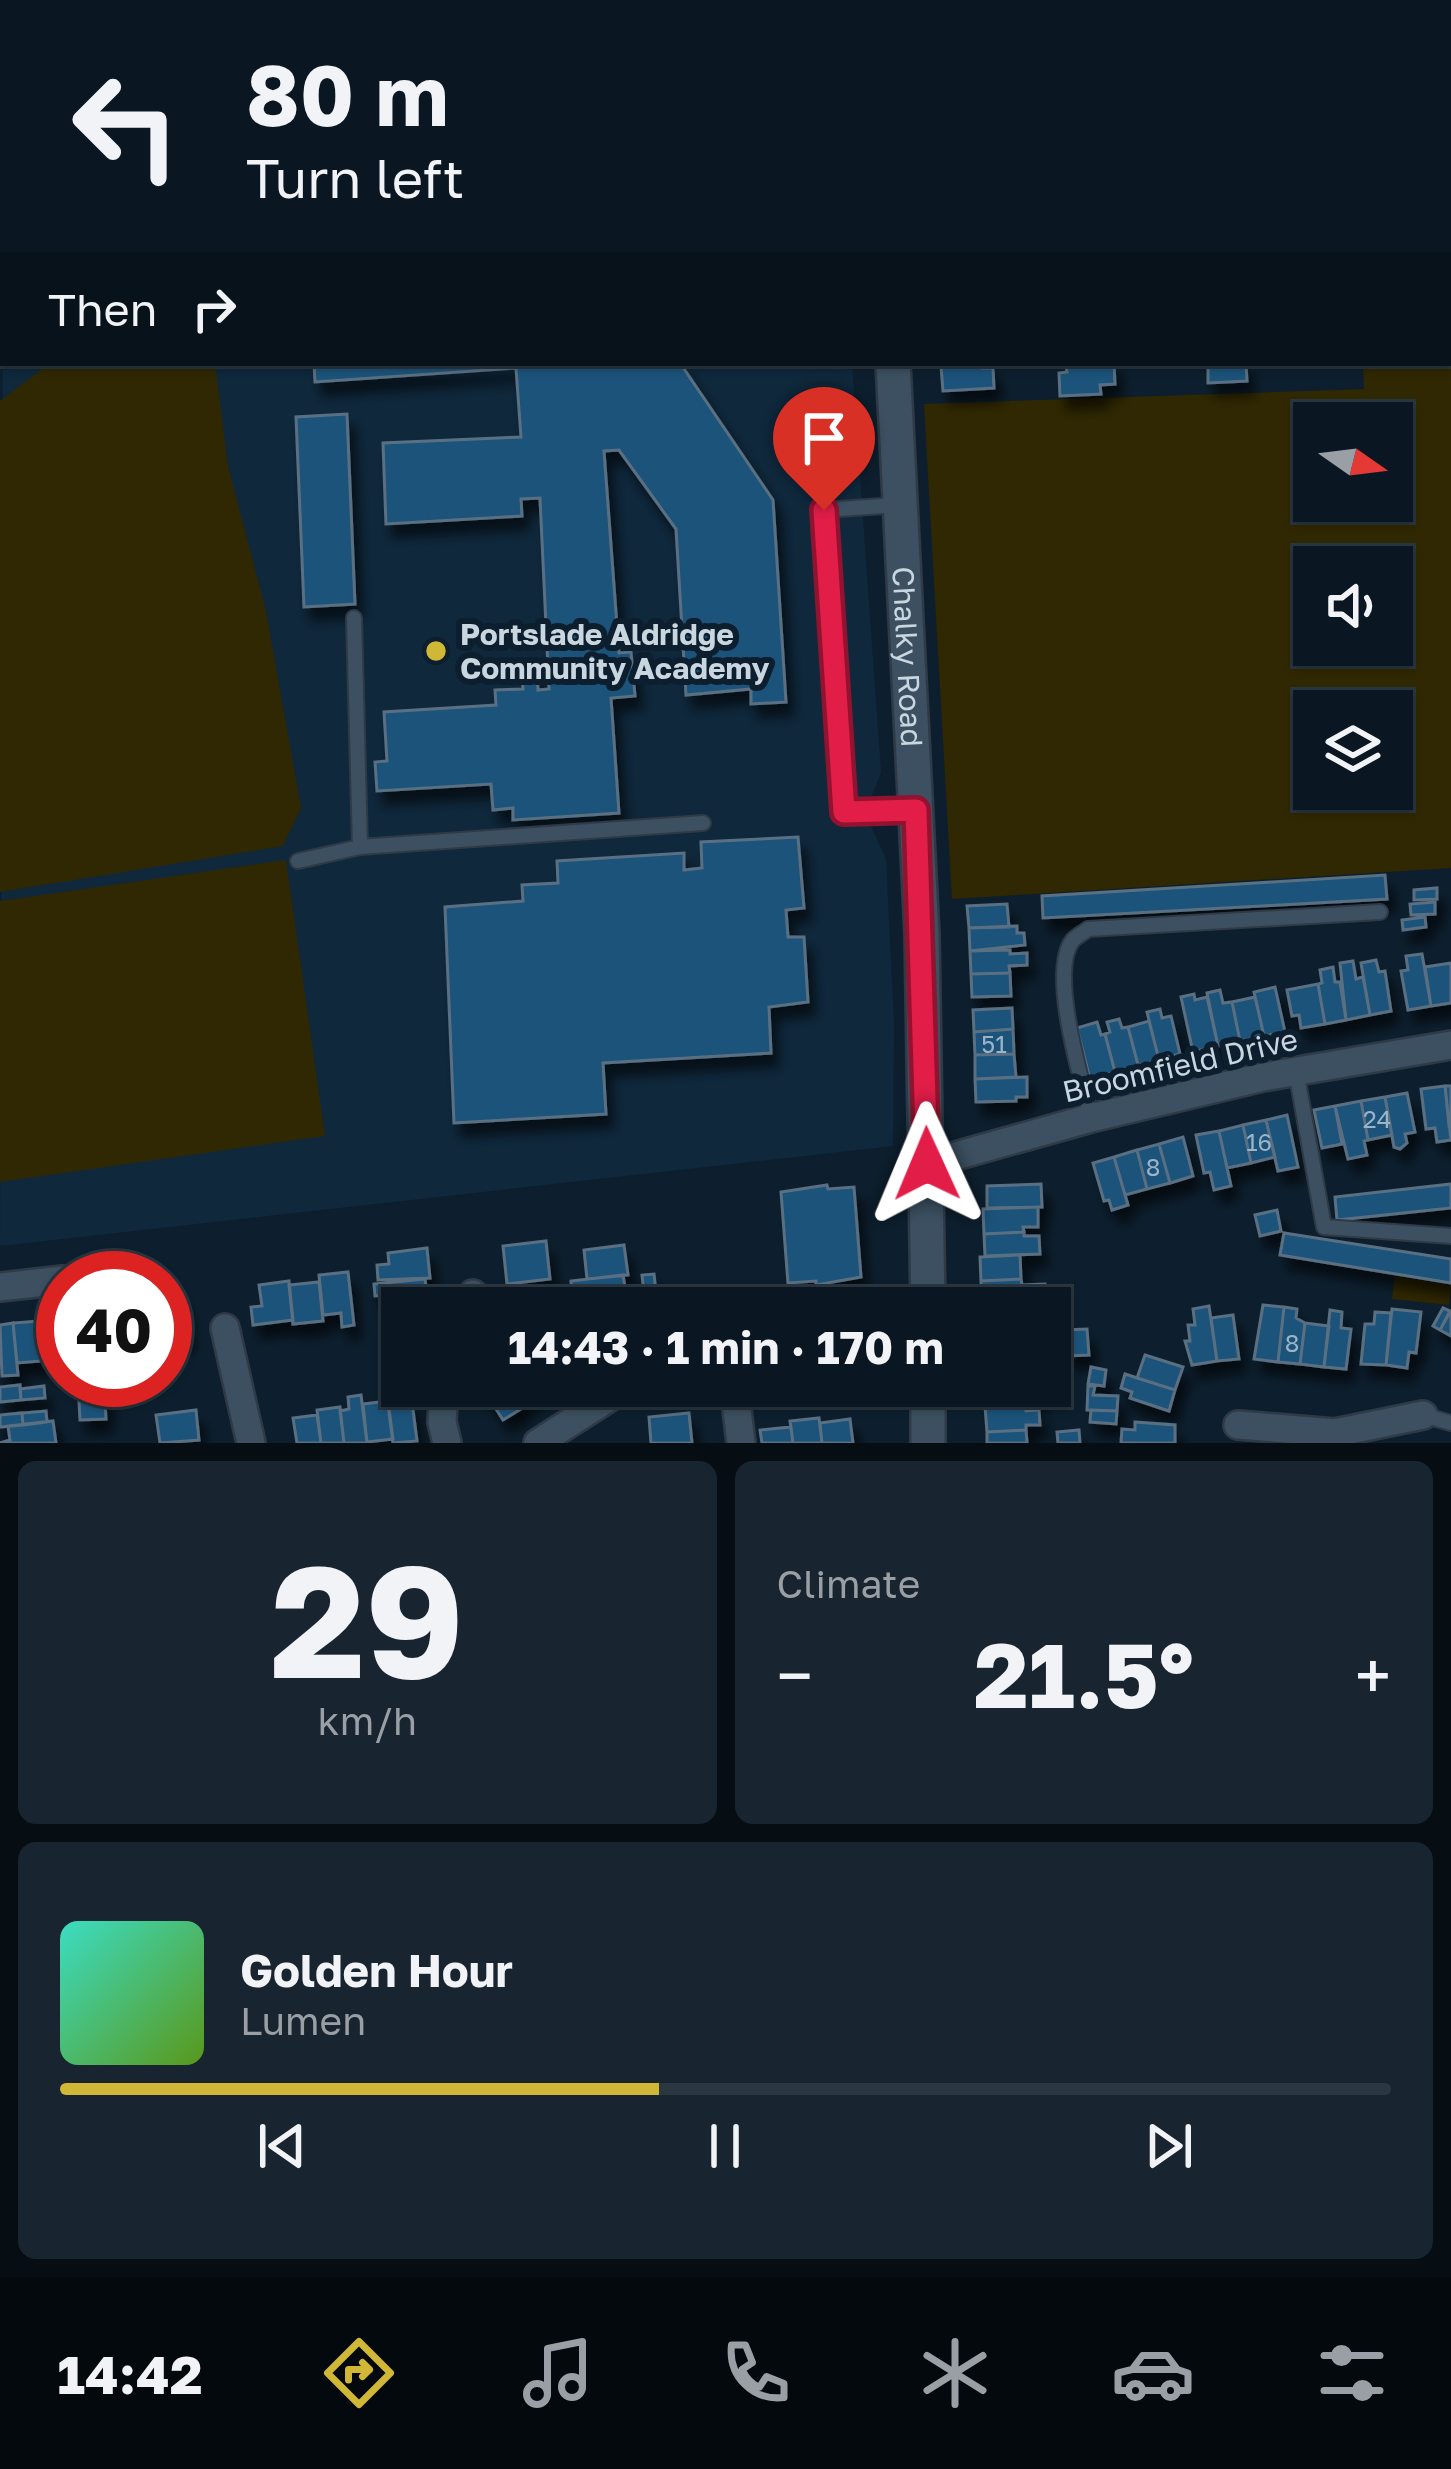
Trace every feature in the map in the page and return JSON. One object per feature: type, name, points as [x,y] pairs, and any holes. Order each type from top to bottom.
[{"type":"street","name":"Chalky Road","points":[[893,366],[916,810],[928,1287]]},
{"type":"street","name":"Broomfield Drive","points":[[927,1164],[1091,1118],[1295,1071],[1451,1045]]},
{"type":"street","points":[[0,1286],[36,1283]]},
{"type":"street","points":[[225,1328],[251,1443]]},
{"type":"street","points":[[443,1407],[447,1443]]},
{"type":"street","points":[[538,1443],[594,1407]]},
{"type":"street","points":[[737,1407],[741,1443]]},
{"type":"street","points":[[928,1407],[928,1443]]},
{"type":"street","points":[[1238,1425],[1335,1438],[1423,1415]]},
{"type":"lane","points":[[903,504],[824,510],[844,812],[916,810]]},
{"type":"lane","points":[[354,618],[360,847]]},
{"type":"lane","points":[[298,861],[360,847],[703,824]]},
{"type":"lane","points":[[1091,1118],[1065,1006],[1065,956],[1072,941],[1088,928],[1381,912]]},
{"type":"lane","points":[[1295,1071],[1324,1228],[1451,1236]]},
{"type":"lane","points":[[1423,1415],[1451,1423]]},
{"type":"shaded area","name":"Portslade Aldridge Community Academy","points":[[3,366],[852,366],[881,772],[865,813],[886,859],[894,1024],[893,1146],[0,1246]]},
{"type":"shaded area","points":[[46,366],[215,366],[228,466],[266,611],[301,808],[283,846],[0,892],[0,401]]},
{"type":"shaded area","points":[[1363,366],[1451,366],[1451,868],[952,899],[924,404],[1364,389]]},
{"type":"shaded area","points":[[286,860],[325,1136],[0,1182],[0,901]]},
{"type":"shaded area","points":[[1395,1276],[1451,1285],[1449,1305],[1392,1299]]},
{"type":"building","points":[[314,366],[682,366],[773,500],[786,702],[751,704],[751,689],[686,695],[676,529],[619,450],[604,451],[619,653],[631,652],[635,696],[611,698],[619,813],[513,820],[513,808],[493,810],[491,784],[377,791],[375,762],[387,761],[384,712],[496,705],[495,690],[523,689],[522,674],[537,672],[538,690],[549,689],[540,498],[521,499],[522,516],[386,524],[383,443],[521,437],[516,368],[315,382]]},
{"type":"building","points":[[941,366],[993,368],[994,388],[943,391]]},
{"type":"building","points":[[1066,366],[1114,366],[1115,384],[1100,385],[1101,394],[1060,396],[1059,373],[1067,372]]},
{"type":"building","points":[[1208,366],[1246,366],[1247,381],[1208,383]]},
{"type":"building","points":[[347,414],[355,604],[304,607],[296,417]]},
{"type":"building","points":[[798,837],[804,908],[786,910],[788,937],[804,937],[808,1002],[769,1007],[771,1053],[603,1063],[606,1114],[454,1123],[445,907],[523,901],[522,885],[558,883],[557,861],[684,853],[684,870],[702,868],[701,842]]},
{"type":"building","points":[[1385,875],[1387,899],[1043,918],[1042,896]]},
{"type":"building","points":[[1437,888],[1437,899],[1414,900],[1414,890]]},
{"type":"building","points":[[1435,902],[1435,914],[1411,915],[1410,904]]},
{"type":"building","points":[[1007,904],[1009,927],[969,928],[967,906]]},
{"type":"building","points":[[1425,917],[1426,927],[1403,930],[1402,920]]},
{"type":"building","points":[[1017,926],[1017,933],[1024,933],[1025,945],[970,951],[969,928]]},
{"type":"building","points":[[1010,950],[1010,954],[1027,953],[1027,965],[1009,966],[1010,973],[971,974],[970,951]]},
{"type":"building","points":[[1422,954],[1431,1006],[1408,1010],[1401,971],[1408,970],[1406,956]]},
{"type":"building","points":[[1376,960],[1379,972],[1385,971],[1391,1011],[1370,1015],[1361,963]]},
{"type":"building","points":[[1353,961],[1356,979],[1363,977],[1370,1015],[1346,1020],[1340,963]]},
{"type":"building","points":[[1451,963],[1451,1003],[1431,1006],[1425,967]]},
{"type":"building","points":[[1333,967],[1346,1020],[1325,1024],[1318,984],[1322,983],[1320,970]]},
{"type":"building","points":[[1010,973],[1011,996],[972,997],[971,974]]},
{"type":"building","points":[[1318,984],[1325,1024],[1301,1028],[1299,1015],[1292,1016],[1287,990]]},
{"type":"building","points":[[1275,987],[1285,1032],[1264,1036],[1254,992]]},
{"type":"building","points":[[1220,990],[1223,1003],[1232,1002],[1240,1041],[1218,1046],[1207,993]]},
{"type":"building","points":[[1194,994],[1195,1000],[1207,997],[1218,1046],[1193,1052],[1181,997]]},
{"type":"building","points":[[1255,997],[1264,1036],[1240,1041],[1232,1002]]},
{"type":"building","points":[[1012,1008],[1013,1029],[974,1032],[973,1010]]},
{"type":"building","points":[[1160,1009],[1162,1018],[1171,1016],[1180,1054],[1159,1060],[1147,1012]]},
{"type":"building","points":[[1119,1019],[1122,1028],[1128,1027],[1138,1065],[1115,1072],[1105,1034],[1110,1032],[1107,1022]]},
{"type":"building","points":[[1149,1021],[1159,1060],[1138,1065],[1128,1027]]},
{"type":"building","points":[[1097,1022],[1115,1072],[1090,1079],[1077,1028]]},
{"type":"building","points":[[1013,1029],[1014,1054],[975,1055],[974,1032]]},
{"type":"building","points":[[1014,1054],[1016,1077],[975,1079],[975,1055]]},
{"type":"building","points":[[1027,1077],[1027,1097],[976,1102],[975,1079]]},
{"type":"building","points":[[1445,1086],[1451,1086],[1451,1126],[1449,1126]]},
{"type":"building","points":[[1445,1086],[1451,1140],[1437,1142],[1435,1128],[1426,1129],[1421,1089]]},
{"type":"building","points":[[1407,1093],[1415,1132],[1405,1134],[1407,1143],[1400,1149],[1394,1147],[1385,1097]]},
{"type":"building","points":[[1385,1097],[1392,1135],[1368,1140],[1361,1101]]},
{"type":"building","points":[[1361,1101],[1367,1155],[1348,1159],[1335,1106]]},
{"type":"building","points":[[1335,1106],[1342,1144],[1322,1148],[1314,1110]]},
{"type":"building","points":[[1287,1115],[1298,1167],[1278,1171],[1266,1120]]},
{"type":"building","points":[[1266,1120],[1275,1157],[1251,1163],[1243,1125]]},
{"type":"building","points":[[1243,1125],[1251,1163],[1227,1168],[1219,1131]]},
{"type":"building","points":[[1219,1131],[1231,1186],[1214,1190],[1210,1172],[1204,1173],[1196,1135]]},
{"type":"building","points":[[1183,1137],[1193,1176],[1170,1183],[1159,1144]]},
{"type":"building","points":[[1159,1144],[1170,1183],[1147,1189],[1137,1150]]},
{"type":"building","points":[[1137,1150],[1147,1189],[1125,1195],[1114,1157]]},
{"type":"building","points":[[1114,1157],[1128,1205],[1112,1210],[1109,1200],[1104,1201],[1093,1163]]},
{"type":"building","points":[[1041,1184],[1042,1207],[987,1208],[987,1186]]},
{"type":"building","points":[[1451,1184],[1451,1208],[1337,1220],[1335,1197]]},
{"type":"building","points":[[827,1185],[828,1189],[854,1187],[861,1277],[816,1285],[816,1281],[788,1283],[781,1192]]},
{"type":"building","points":[[1038,1207],[1038,1227],[984,1234],[983,1209]]},
{"type":"building","points":[[1277,1210],[1281,1231],[1260,1236],[1255,1215]]},
{"type":"building","points":[[1024,1232],[1024,1236],[1039,1236],[1040,1254],[985,1256],[984,1234]]},
{"type":"building","points":[[1284,1233],[1451,1259],[1451,1283],[1280,1255]]},
{"type":"building","points":[[546,1241],[550,1279],[507,1284],[503,1246]]},
{"type":"building","points":[[624,1245],[628,1275],[587,1279],[584,1250]]},
{"type":"building","points":[[427,1248],[430,1278],[378,1280],[377,1265],[389,1264],[388,1253]]},
{"type":"building","points":[[1020,1255],[1021,1279],[981,1281],[980,1257]]},
{"type":"building","points":[[348,1272],[354,1325],[342,1327],[341,1313],[323,1315],[319,1275]]},
{"type":"building","points":[[654,1274],[655,1287],[643,1287],[642,1275]]},
{"type":"building","points":[[623,1275],[625,1287],[571,1287],[571,1281]]},
{"type":"building","points":[[425,1279],[426,1287],[381,1287],[381,1296],[375,1296],[374,1284]]},
{"type":"building","points":[[1021,1279],[1022,1285],[1045,1287],[981,1287],[981,1281]]},
{"type":"building","points":[[289,1281],[293,1320],[253,1325],[251,1307],[262,1306],[259,1285]]},
{"type":"building","points":[[319,1282],[323,1321],[293,1324],[289,1285]]},
{"type":"building","points":[[1263,1305],[1284,1307],[1278,1362],[1254,1359]]},
{"type":"building","points":[[1209,1306],[1217,1361],[1192,1365],[1185,1341],[1190,1341],[1188,1325],[1195,1325],[1193,1309]]},
{"type":"building","points":[[1284,1307],[1297,1309],[1296,1318],[1305,1323],[1300,1364],[1278,1362]]},
{"type":"building","points":[[1443,1308],[1450,1311],[1440,1330],[1433,1326]]},
{"type":"building","points":[[1392,1309],[1421,1312],[1416,1353],[1409,1352],[1407,1368],[1386,1365]]},
{"type":"building","points":[[1330,1310],[1342,1312],[1341,1328],[1351,1329],[1346,1369],[1324,1367]]},
{"type":"building","points":[[1451,1310],[1451,1336],[1440,1330]]},
{"type":"building","points":[[1375,1312],[1391,1313],[1386,1365],[1361,1364],[1365,1324],[1374,1324]]},
{"type":"building","points":[[1233,1315],[1239,1359],[1217,1361],[1211,1318]]},
{"type":"building","points":[[36,1321],[36,1361],[17,1363],[13,1323]]},
{"type":"building","points":[[13,1323],[18,1375],[2,1376],[0,1325]]},
{"type":"building","points":[[1305,1323],[1329,1326],[1324,1367],[1300,1364]]},
{"type":"building","points":[[1087,1329],[1089,1355],[1071,1356],[1071,1330]]},
{"type":"building","points":[[1145,1355],[1183,1367],[1175,1390],[1137,1378]]},
{"type":"building","points":[[1091,1367],[1106,1370],[1104,1386],[1088,1384]]},
{"type":"building","points":[[1125,1374],[1175,1390],[1169,1411],[1130,1398],[1132,1392],[1121,1388]]},
{"type":"building","points":[[20,1385],[21,1400],[0,1402],[0,1387]]},
{"type":"building","points":[[1088,1386],[1095,1386],[1093,1395],[1118,1396],[1117,1411],[1087,1410]]},
{"type":"building","points":[[36,1387],[36,1399],[21,1400],[20,1389]]},
{"type":"building","points":[[361,1395],[367,1443],[344,1443],[340,1411],[349,1409],[348,1397]]},
{"type":"building","points":[[381,1402],[381,1407],[389,1407],[393,1439],[367,1442],[363,1404]]},
{"type":"building","points":[[79,1407],[105,1407],[106,1419],[80,1420]]},
{"type":"building","points":[[340,1407],[344,1443],[321,1443],[317,1410]]},
{"type":"building","points":[[388,1407],[413,1407],[417,1441],[393,1443]]},
{"type":"building","points":[[495,1407],[524,1407],[503,1420]]},
{"type":"building","points":[[985,1407],[1039,1410],[1040,1425],[987,1432]]},
{"type":"building","points":[[196,1410],[199,1440],[160,1443],[156,1415]]},
{"type":"building","points":[[1091,1410],[1117,1411],[1116,1424],[1090,1422]]},
{"type":"building","points":[[46,1411],[47,1422],[23,1425],[22,1413]]},
{"type":"building","points":[[22,1413],[23,1425],[0,1427],[0,1415]]},
{"type":"building","points":[[689,1413],[692,1443],[651,1443],[649,1417]]},
{"type":"building","points":[[317,1415],[321,1443],[297,1443],[293,1418]]},
{"type":"building","points":[[819,1418],[822,1443],[793,1443],[790,1421]]},
{"type":"building","points":[[850,1419],[853,1443],[822,1443],[820,1423]]},
{"type":"building","points":[[53,1421],[56,1443],[0,1443],[10,1440],[8,1426]]},
{"type":"building","points":[[1135,1422],[1175,1425],[1175,1443],[1121,1443],[1122,1429],[1135,1430]]},
{"type":"building","points":[[791,1427],[793,1443],[762,1443],[760,1430]]},
{"type":"building","points":[[1026,1430],[1027,1443],[987,1443],[987,1432]]},
{"type":"building","points":[[1079,1430],[1080,1443],[1058,1443],[1057,1432]]},
{"type":"place","name":"Portslade Aldridge Community Academy","points":[[436,651]]},
{"type":"route","points":[[824,510],[844,812],[916,810],[927,1164]]}]
